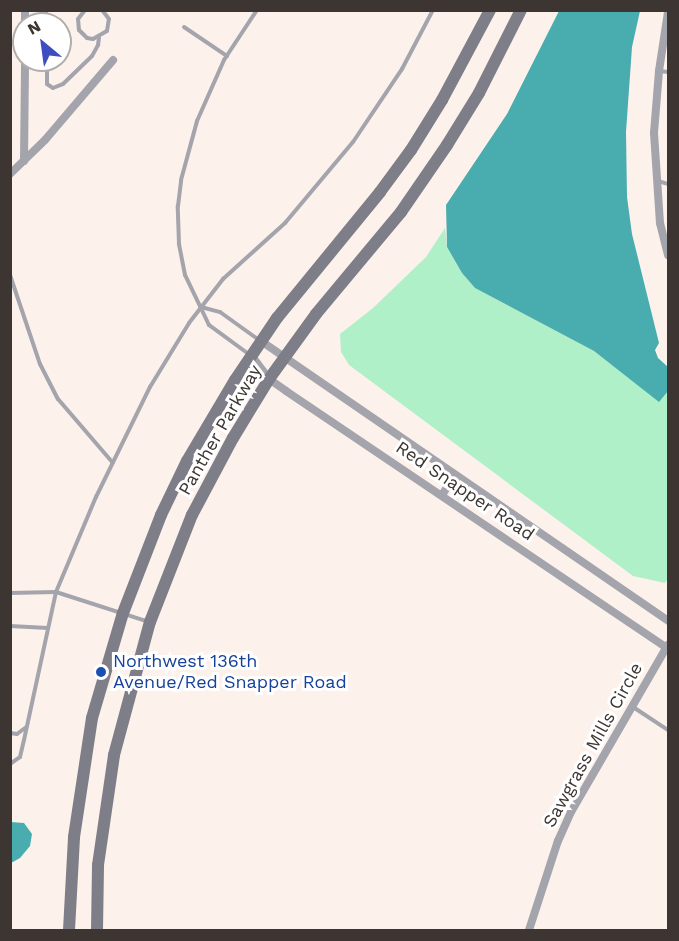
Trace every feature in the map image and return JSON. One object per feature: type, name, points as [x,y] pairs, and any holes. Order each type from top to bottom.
[{"type":"main road","name":"Panther Parkway","points":[[69,930],[74,837],[92,718],[123,613],[150,541],[187,461],[251,356],[411,150],[442,100],[490,10]]},
{"type":"main road","name":"Panther Parkway","points":[[97,930],[98,865],[114,755],[150,622],[192,515],[233,438],[269,379],[316,314],[401,212],[432,169],[479,93],[521,10]]},
{"type":"street","points":[[669,12],[659,71],[654,133],[660,223],[669,255]]},
{"type":"street","points":[[10,174],[112,60]]},
{"type":"street","points":[[24,160],[25,72]]},
{"type":"street","name":"Red Snapper Road","points":[[261,341],[669,621]]},
{"type":"street","name":"Red Snapper Road","points":[[251,356],[269,379],[668,647]]},
{"type":"street","points":[[442,495],[455,475]]},
{"type":"street","name":"Sawgrass Mills Circle","points":[[529,930],[558,841],[567,822],[617,731],[668,647]]},
{"type":"lane","points":[[47,72],[47,84],[53,88],[63,84],[92,56],[99,38],[107,31],[109,25],[109,19],[102,10]]},
{"type":"lane","points":[[251,356],[209,325],[185,275],[179,244],[181,180],[197,121],[227,56],[257,10]]},
{"type":"lane","points":[[10,764],[20,757],[56,592],[113,463],[150,387],[201,306],[223,279],[285,223],[353,142],[402,69],[433,10]]},
{"type":"lane","points":[[81,12],[79,30],[87,38],[99,38]]},
{"type":"lane","points":[[184,27],[227,56]]},
{"type":"lane","points":[[659,71],[669,72]]},
{"type":"lane","points":[[657,181],[669,184]]},
{"type":"lane","points":[[10,275],[40,364],[58,399],[113,463]]},
{"type":"lane","points":[[201,306],[220,312],[261,341]]},
{"type":"lane","points":[[10,593],[56,592],[150,622]]},
{"type":"lane","points":[[10,626],[48,628]]},
{"type":"lane","points":[[633,707],[669,730]]},
{"type":"lane","points":[[10,733],[17,734],[26,727]]},
{"type":"green space","points":[[445,228],[447,247],[462,273],[475,288],[594,351],[659,401],[668,391],[668,579],[665,583],[633,576],[349,365],[341,352],[340,334],[373,308],[426,257]]},
{"type":"water","points":[[559,11],[640,11],[632,47],[626,132],[627,197],[632,234],[659,343],[655,350],[658,358],[668,367],[668,391],[659,402],[594,351],[475,288],[462,273],[447,247],[446,205],[507,114]]},
{"type":"water","points":[[11,822],[24,823],[32,834],[30,846],[20,858],[11,863]]},
{"type":"place","name":"Northwest 136th Avenue/Red Snapper Road","points":[[101,672]]}]
